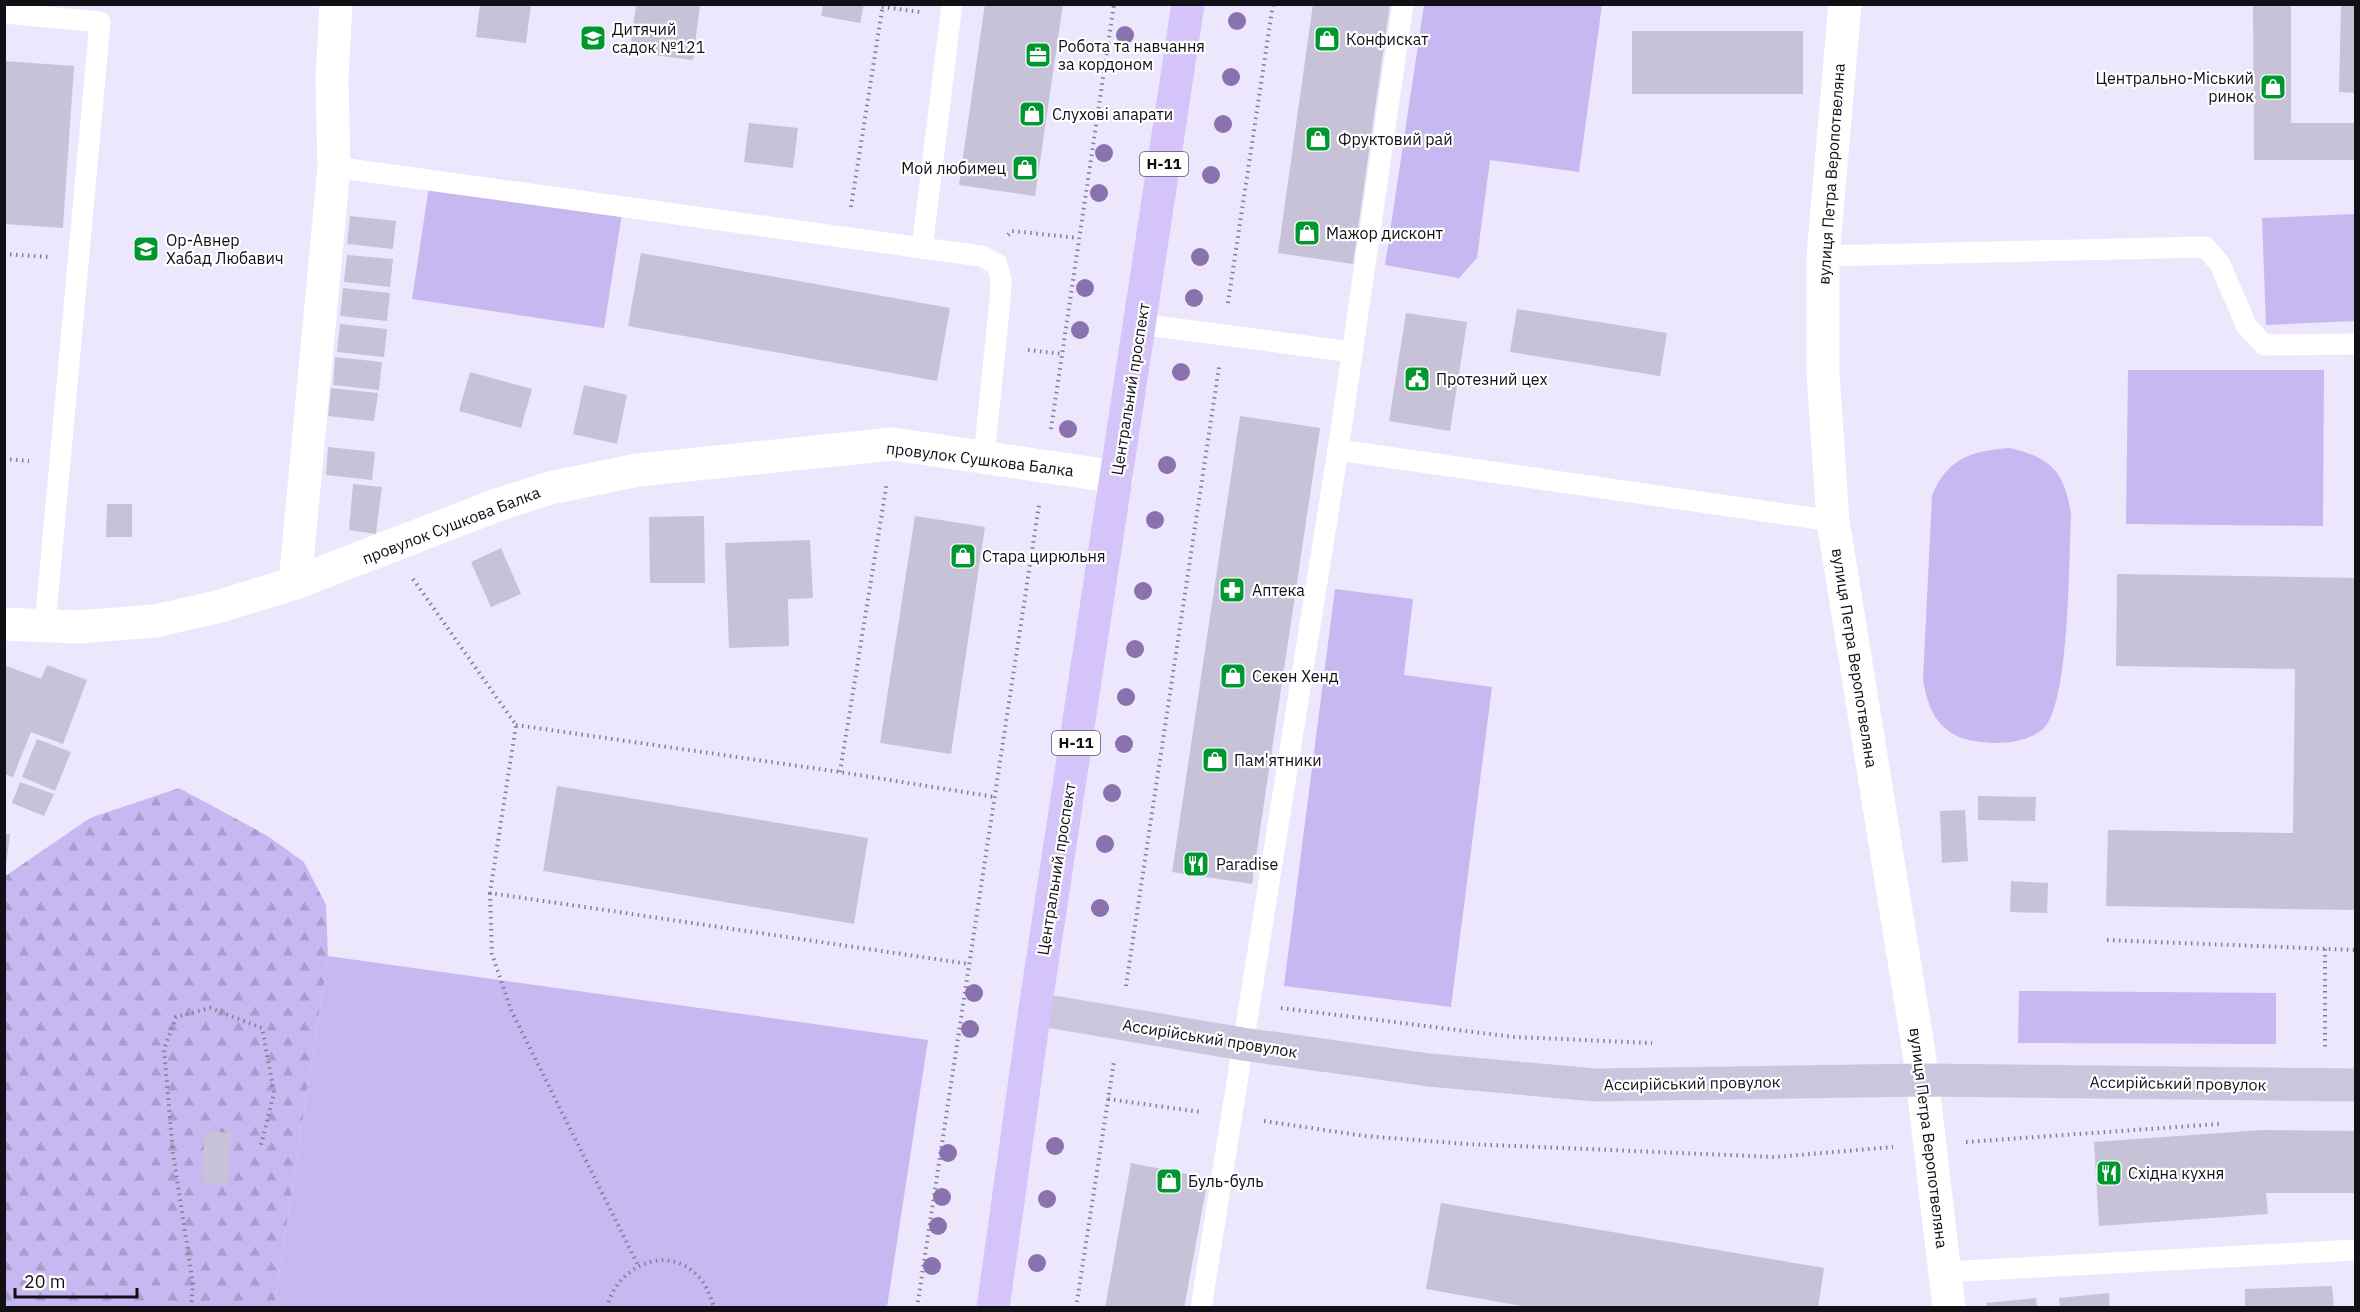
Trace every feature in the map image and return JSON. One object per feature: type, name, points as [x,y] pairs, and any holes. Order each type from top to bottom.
[{"type":"main road","name":"Центральний проспект","points":[[993,1308],[1035,1010],[1188,4]]},
{"type":"street","points":[[295,583],[334,167],[332,80],[336,4]]},
{"type":"street","name":"вулиця Петра Веропотвеляна","points":[[1845,4],[1822,256],[1822,373],[1833,521],[1923,1080],[1949,1308]]},
{"type":"street","name":"провулок Сушкова Балка","points":[[4,624],[78,627],[155,621],[217,607],[295,583],[391,548],[497,505],[550,488],[661,467],[893,444],[1117,477]]},
{"type":"street","name":"Ассирійський провулок","points":[[1035,1010],[1243,1044],[1429,1070],[1595,1085],[1923,1080],[2355,1085]]},
{"type":"lane","points":[[922,248],[952,4]]},
{"type":"lane","points":[[1201,1308],[1338,450],[1403,4]]},
{"type":"lane","points":[[4,13],[100,22],[45,626]]},
{"type":"lane","points":[[334,167],[981,256],[997,264],[1001,280],[984,457]]},
{"type":"lane","points":[[1822,256],[2205,247],[2220,264],[2246,325],[2264,345],[2355,344]]},
{"type":"lane","points":[[1140,324],[1352,352]]},
{"type":"lane","points":[[1338,450],[1833,521]]},
{"type":"lane","points":[[1945,1272],[2355,1250]]},
{"type":"path","points":[[846,237],[883,4]]},
{"type":"path","points":[[917,1308],[1114,4]]},
{"type":"path","points":[[1076,1308],[1273,4]]},
{"type":"path","points":[[981,256],[1012,231],[1078,238]]},
{"type":"path","points":[[4,254],[78,259]]},
{"type":"path","points":[[840,772],[893,444]]},
{"type":"path","points":[[391,548],[516,725],[490,893],[492,954],[511,1010],[638,1265]]},
{"type":"path","points":[[516,725],[995,797]]},
{"type":"path","points":[[490,893],[969,964]]},
{"type":"path","points":[[2108,939],[2355,950]]},
{"type":"path","points":[[2325,949],[2325,1053]]},
{"type":"path","points":[[1125,987],[1137,988]]},
{"type":"path","points":[[1249,1004],[1514,1037],[1660,1044]]},
{"type":"path","points":[[191,1308],[193,1284],[173,1153],[164,1049],[176,1017],[210,1008],[262,1028],[274,1093],[260,1149]]},
{"type":"path","points":[[1108,1099],[1387,1138],[1763,1157],[2220,1124]]},
{"type":"path","points":[[607,1308],[610,1293],[622,1276],[638,1265],[658,1261],[677,1263],[695,1273],[708,1289],[714,1308]]},
{"type":"green space","points":[[1424,5],[1602,5],[1579,172],[1490,160],[1477,258],[1459,278],[1385,265]]},
{"type":"green space","points":[[430,180],[623,207],[604,328],[412,299]]},
{"type":"green space","points":[[2355,214],[2355,321],[2266,325],[2262,218]]},
{"type":"green space","points":[[2128,370],[2324,370],[2323,526],[2126,524]]},
{"type":"green space","points":[[2010,448],[2036,456],[2053,469],[2068,499],[2071,513],[2066,626],[2059,689],[2053,713],[2044,728],[2037,734],[2018,741],[1988,743],[1958,737],[1949,732],[1936,718],[1925,691],[1923,680],[1932,496],[1945,473],[1962,459],[1983,451]]},
{"type":"green space","points":[[1335,589],[1413,599],[1404,675],[1492,687],[1451,1007],[1284,986]]},
{"type":"green space","points":[[179,788],[266,835],[304,862],[326,905],[328,956],[274,1307],[5,1307],[4,877],[90,818]]},
{"type":"green space","points":[[328,956],[928,1040],[887,1307],[274,1307]]},
{"type":"green space","points":[[2019,991],[2276,993],[2276,1044],[2018,1043]]},
{"type":"building","points":[[480,4],[531,4],[526,43],[476,37]]},
{"type":"building","points":[[636,4],[700,4],[693,60],[630,52]]},
{"type":"building","points":[[823,4],[864,4],[860,23],[821,16]]},
{"type":"building","points":[[985,4],[1063,4],[1035,196],[959,185]]},
{"type":"building","points":[[1313,4],[1390,4],[1353,264],[1278,253]]},
{"type":"building","points":[[2253,4],[2291,4],[2291,123],[2356,123],[2356,160],[2254,160]]},
{"type":"building","points":[[2341,4],[2356,4],[2356,93],[2339,92]]},
{"type":"building","points":[[1632,31],[1803,31],[1803,94],[1632,94]]},
{"type":"building","points":[[4,61],[74,66],[63,228],[4,224]]},
{"type":"building","points":[[749,123],[798,128],[793,168],[744,162]]},
{"type":"building","points":[[350,216],[396,221],[393,249],[347,244]]},
{"type":"building","points":[[641,253],[950,308],[937,381],[628,326]]},
{"type":"building","points":[[347,255],[393,259],[390,287],[344,282]]},
{"type":"building","points":[[343,288],[390,293],[387,321],[340,316]]},
{"type":"building","points":[[1517,309],[1667,333],[1660,376],[1510,352]]},
{"type":"building","points":[[1406,313],[1467,322],[1450,431],[1389,421]]},
{"type":"building","points":[[340,324],[387,329],[384,357],[337,352]]},
{"type":"building","points":[[335,357],[382,362],[379,390],[333,385]]},
{"type":"building","points":[[470,372],[532,389],[521,428],[459,411]]},
{"type":"building","points":[[584,385],[627,395],[617,444],[573,434]]},
{"type":"building","points":[[331,388],[378,393],[374,421],[328,416]]},
{"type":"building","points":[[1240,416],[1320,428],[1252,884],[1172,872]]},
{"type":"building","points":[[328,447],[375,452],[372,480],[326,475]]},
{"type":"building","points":[[353,484],[382,487],[376,534],[349,530]]},
{"type":"building","points":[[107,504],[132,504],[132,537],[106,537]]},
{"type":"building","points":[[704,516],[705,583],[650,583],[649,517]]},
{"type":"building","points":[[915,516],[985,527],[951,754],[880,743]]},
{"type":"building","points":[[810,540],[813,598],[788,599],[789,646],[729,648],[725,543]]},
{"type":"building","points":[[501,548],[521,594],[491,607],[471,562]]},
{"type":"building","points":[[2117,574],[2356,578],[2356,910],[2106,906],[2108,830],[2293,833],[2295,669],[2116,666]]},
{"type":"building","points":[[4,665],[41,679],[47,665],[87,680],[63,744],[31,732],[13,777],[4,774]]},
{"type":"building","points":[[37,739],[71,752],[55,791],[22,777]]},
{"type":"building","points":[[20,782],[54,794],[44,816],[12,803]]},
{"type":"building","points":[[557,786],[868,838],[854,924],[543,871]]},
{"type":"building","points":[[1978,796],[2036,797],[2035,821],[1978,820]]},
{"type":"building","points":[[1965,810],[1968,861],[1942,863],[1940,811]]},
{"type":"building","points":[[4,834],[10,834],[6,865],[4,865]]},
{"type":"building","points":[[2011,881],[2048,883],[2047,913],[2010,912]]},
{"type":"building","points":[[2262,1130],[2356,1131],[2356,1193],[2266,1193],[2268,1214],[2099,1226],[2094,1142]]},
{"type":"building","points":[[205,1131],[231,1133],[228,1185],[201,1182]]},
{"type":"building","points":[[1131,1163],[1208,1178],[1184,1308],[1105,1308]]},
{"type":"building","points":[[1441,1203],[1824,1268],[1818,1308],[1533,1308],[1426,1289]]},
{"type":"building","points":[[2332,1286],[2334,1308],[2245,1308],[2245,1289]]},
{"type":"building","points":[[2109,1293],[2110,1308],[2060,1308],[2059,1298]]},
{"type":"building","points":[[2036,1298],[2037,1308],[1987,1308],[1986,1303]]},
{"type":"place","name":"Дитячий садок №121","points":[[593,38]]},
{"type":"place","name":"Конфискат","points":[[1327,39]]},
{"type":"place","name":"Робота та навчання за кордоном","points":[[1038,55]]},
{"type":"place","name":"Центрально-Міський ринок","points":[[2273,87]]},
{"type":"place","name":"Слухові апарати","points":[[1032,114]]},
{"type":"place","name":"Фруктовий рай","points":[[1318,139]]},
{"type":"place","name":"Мой любимец","points":[[1025,168]]},
{"type":"place","name":"Мажор дисконт","points":[[1307,233]]},
{"type":"place","name":"Ор-Авнер Хабад Любавич","points":[[146,249]]},
{"type":"place","name":"Протезний цех","points":[[1417,379]]},
{"type":"place","name":"Стара цирюльня","points":[[963,556]]},
{"type":"place","name":"Аптека","points":[[1232,590]]},
{"type":"place","name":"Секен Хенд","points":[[1233,676]]},
{"type":"place","name":"Пам'ятники","points":[[1215,760]]},
{"type":"place","name":"Paradise","points":[[1196,864]]},
{"type":"place","name":"Східна кухня","points":[[2109,1173]]},
{"type":"place","name":"Буль-буль","points":[[1169,1181]]}]
